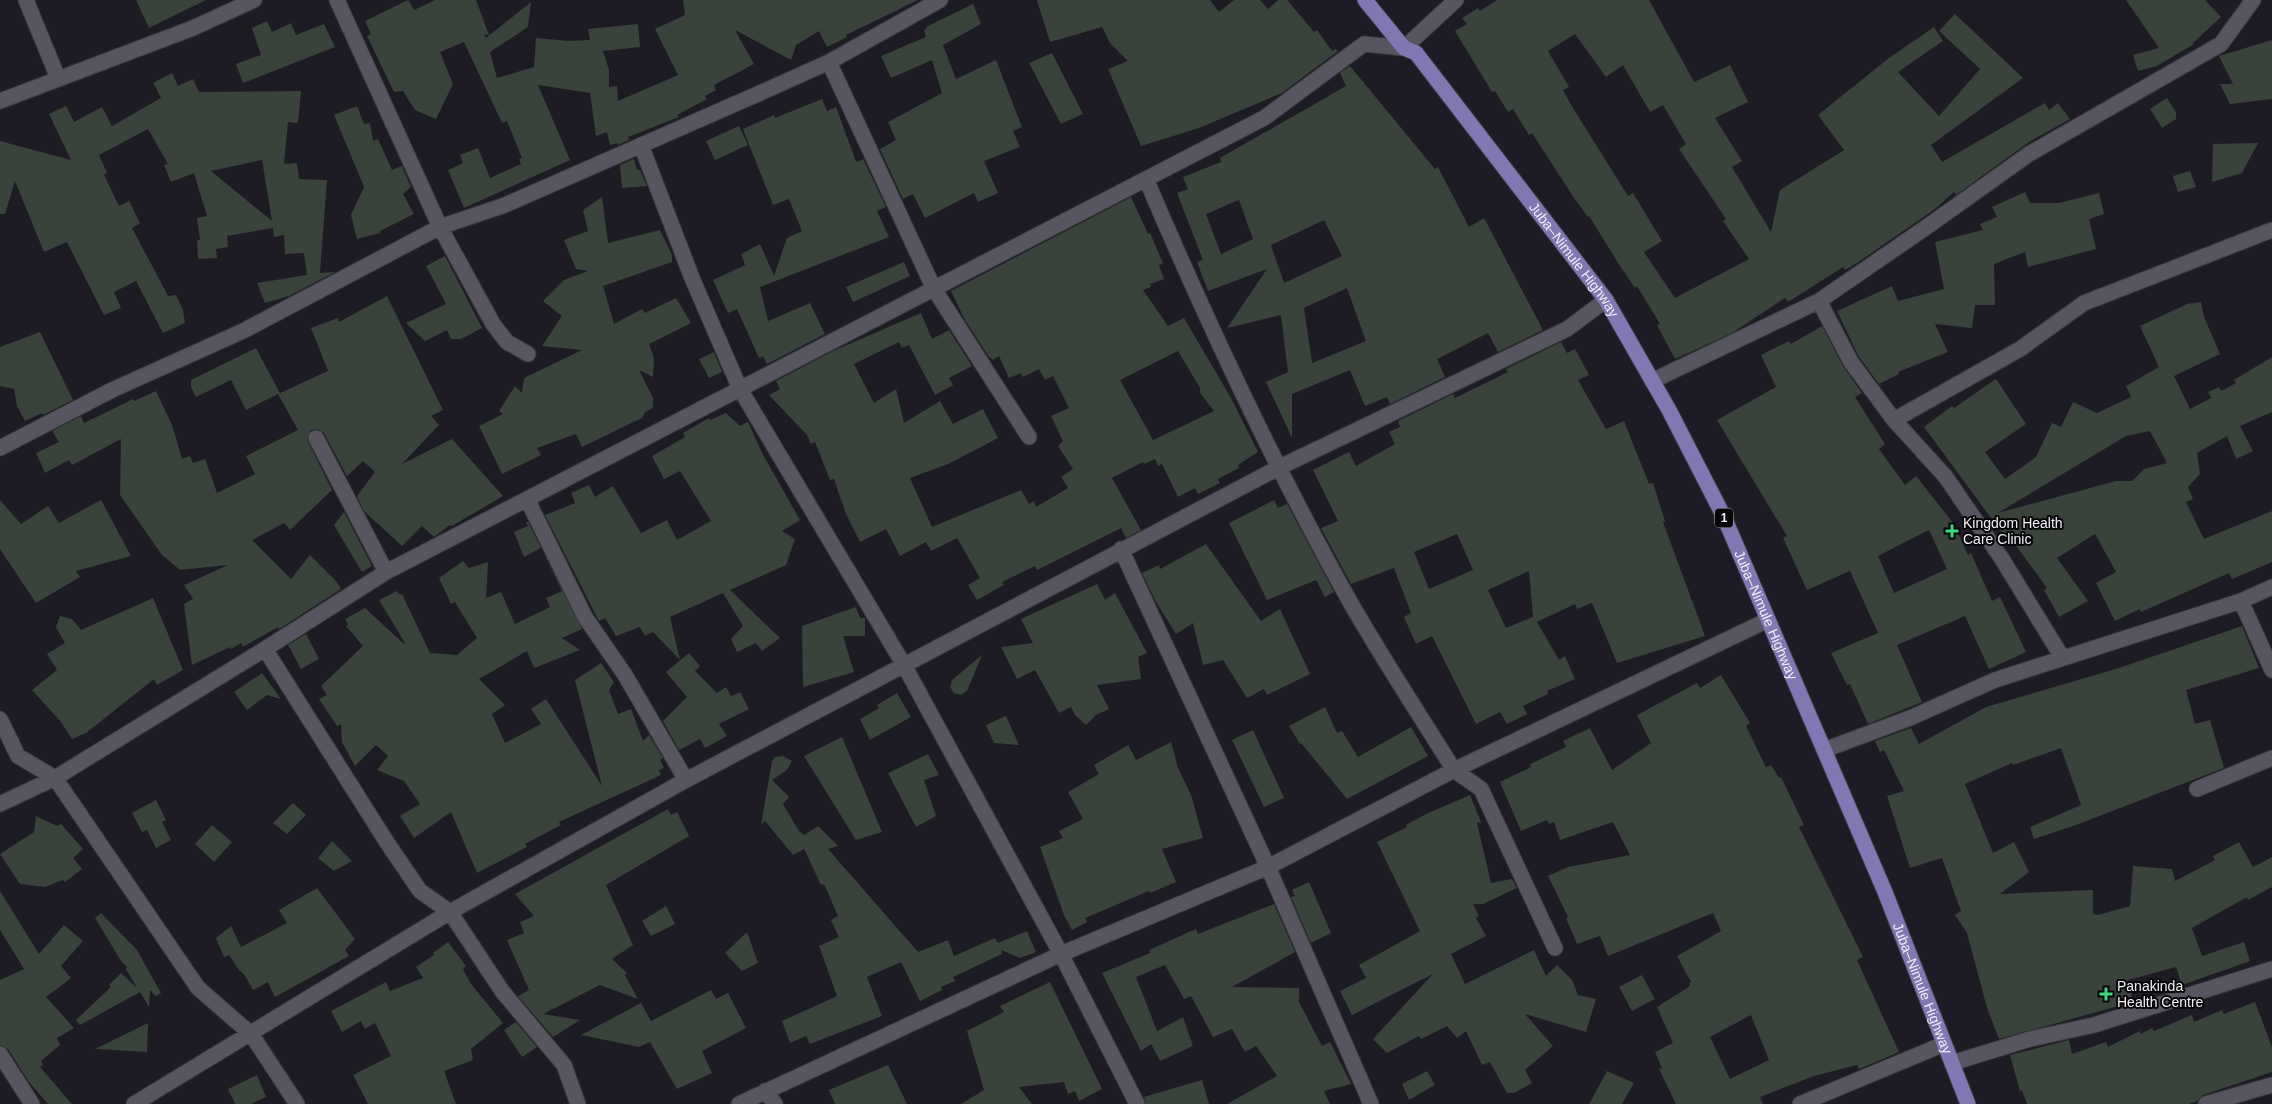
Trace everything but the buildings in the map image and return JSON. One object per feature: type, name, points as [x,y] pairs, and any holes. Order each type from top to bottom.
[{"type":"main road","name":"Juba–Nimule Highway","points":[[1365,0],[1404,48],[1416,53],[1606,300],[1652,381],[1724,518],[1885,892],[1968,1104]]},
{"type":"street","points":[[26,0],[58,78]]},
{"type":"street","points":[[0,101],[193,28],[254,0]]},
{"type":"street","points":[[337,0],[440,226],[493,324],[507,342],[528,354]]},
{"type":"street","points":[[0,448],[112,390],[243,331],[440,226],[505,205],[829,62],[940,0]]},
{"type":"street","points":[[0,804],[55,778],[266,649],[386,572],[1264,118],[1364,44],[1404,48],[1456,0]]},
{"type":"street","points":[[1652,381],[1819,300],[2029,154],[2222,44],[2254,0]]},
{"type":"street","points":[[829,62],[934,289],[1029,437]]},
{"type":"street","points":[[641,145],[692,278],[740,389],[904,665],[1061,954],[1137,1104]]},
{"type":"street","points":[[1146,178],[1188,277],[1278,468],[1350,602],[1454,770],[1481,789],[1555,948]]},
{"type":"street","points":[[1894,420],[2020,349],[2084,303],[2272,230]]},
{"type":"street","points":[[134,1104],[450,912],[686,780],[1121,549],[1278,468],[1567,329],[1606,300]]},
{"type":"street","points":[[1819,300],[1851,362],[1894,420],[1945,476],[2002,559],[2062,657]]},
{"type":"street","points":[[316,438],[386,572]]},
{"type":"street","points":[[527,499],[585,617],[625,675],[686,780]]},
{"type":"street","points":[[1121,549],[1268,867],[1371,1104]]},
{"type":"street","points":[[1824,750],[1910,718],[1995,680],[2241,601],[2272,587]]},
{"type":"street","points":[[2241,601],[2272,670]]},
{"type":"street","points":[[739,1104],[1061,954],[1268,867],[1454,770],[1768,620]]},
{"type":"street","points":[[266,649],[386,841],[414,882],[420,890],[450,912],[502,991],[564,1064],[578,1104]]},
{"type":"street","points":[[0,719],[18,756],[55,778],[198,988],[251,1034],[297,1104]]},
{"type":"street","points":[[2197,789],[2272,758]]},
{"type":"street","points":[[1952,1063],[2030,1039],[2094,1025],[2272,969]]},
{"type":"street","points":[[1800,1104],[1944,1044]]},
{"type":"street","points":[[0,1054],[32,1104]]},
{"type":"street","points":[[2206,1104],[2272,1086]]},
{"type":"street","points":[[766,1091],[775,1104]]},
{"type":"place","name":"Kingdom Health Care Clinic","points":[[1952,531]]},
{"type":"place","name":"Panakinda Health Centre","points":[[2106,994]]}]
